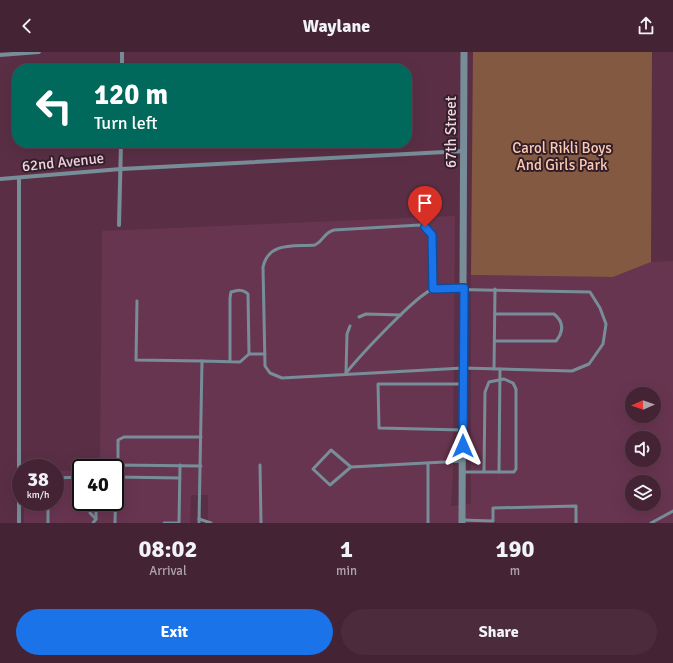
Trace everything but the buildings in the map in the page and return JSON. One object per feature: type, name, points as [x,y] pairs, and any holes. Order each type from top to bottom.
[{"type":"street","points":[[0,55],[38,52]]},
{"type":"street","points":[[122,52],[122,64]]},
{"type":"street","name":"67th Street","points":[[462,522],[464,52]]},
{"type":"street","points":[[118,225],[121,148]]},
{"type":"street","name":"62nd Avenue","points":[[0,179],[19,179],[121,169],[464,151]]},
{"type":"street","points":[[19,179],[20,459]]},
{"type":"street","points":[[19,511],[19,523]]},
{"type":"lane","points":[[346,373],[401,315],[427,291],[433,289],[464,288],[590,292],[600,308],[606,324],[603,344],[589,364],[572,371],[463,368],[346,373],[282,378],[276,377],[270,373],[265,366],[263,267],[265,258],[274,249],[315,245],[320,243],[327,232],[334,230],[420,225],[425,227],[432,235],[433,289]]},
{"type":"lane","points":[[494,369],[495,289]]},
{"type":"lane","points":[[230,361],[230,298],[231,292],[238,290],[245,291],[248,294],[249,354]]},
{"type":"lane","points":[[137,301],[136,360],[240,362],[249,354],[265,354]]},
{"type":"lane","points":[[359,317],[366,314],[401,315]]},
{"type":"lane","points":[[495,314],[554,314],[559,318],[562,326],[561,335],[556,341],[495,341]]},
{"type":"lane","points":[[346,373],[347,334],[350,326]]},
{"type":"lane","points":[[202,361],[199,521],[211,523]]},
{"type":"lane","points":[[500,369],[500,472]]},
{"type":"lane","points":[[463,472],[484,472],[500,472],[514,472],[516,469],[516,389],[513,383],[504,379],[489,382],[485,392],[484,472]]},
{"type":"lane","points":[[463,384],[378,384],[379,428],[463,430]]},
{"type":"lane","points":[[118,459],[118,440],[124,437],[201,437]]},
{"type":"lane","points":[[352,466],[331,450],[313,469],[330,485],[352,466],[463,461]]},
{"type":"lane","points":[[428,463],[428,523]]},
{"type":"lane","points":[[124,465],[201,466]]},
{"type":"lane","points":[[164,523],[179,523],[180,465]]},
{"type":"lane","points":[[260,465],[261,523]]},
{"type":"lane","points":[[124,477],[180,478]]},
{"type":"lane","points":[[462,522],[493,522],[493,508],[576,506],[576,523]]},
{"type":"lane","points":[[48,511],[48,523]]},
{"type":"lane","points":[[95,521],[96,511]]},
{"type":"lane","points":[[116,511],[116,523]]},
{"type":"lane","points":[[651,523],[673,511]]},
{"type":"lane","points":[[90,513],[95,521]]},
{"type":"shaded area","points":[[455,216],[453,470],[451,506],[471,504],[471,275],[613,277],[651,262],[673,261],[673,523],[208,523],[208,495],[191,495],[190,523],[24,523],[24,511],[64,511],[64,471],[72,470],[72,511],[124,511],[124,459],[100,459],[102,231]]},
{"type":"green space","name":"Carol Rikli Boys And Girls Park","points":[[473,52],[652,52],[651,262],[613,277],[471,275]]},
{"type":"route","points":[[425,227],[432,235],[433,289],[464,288],[463,446]]}]
